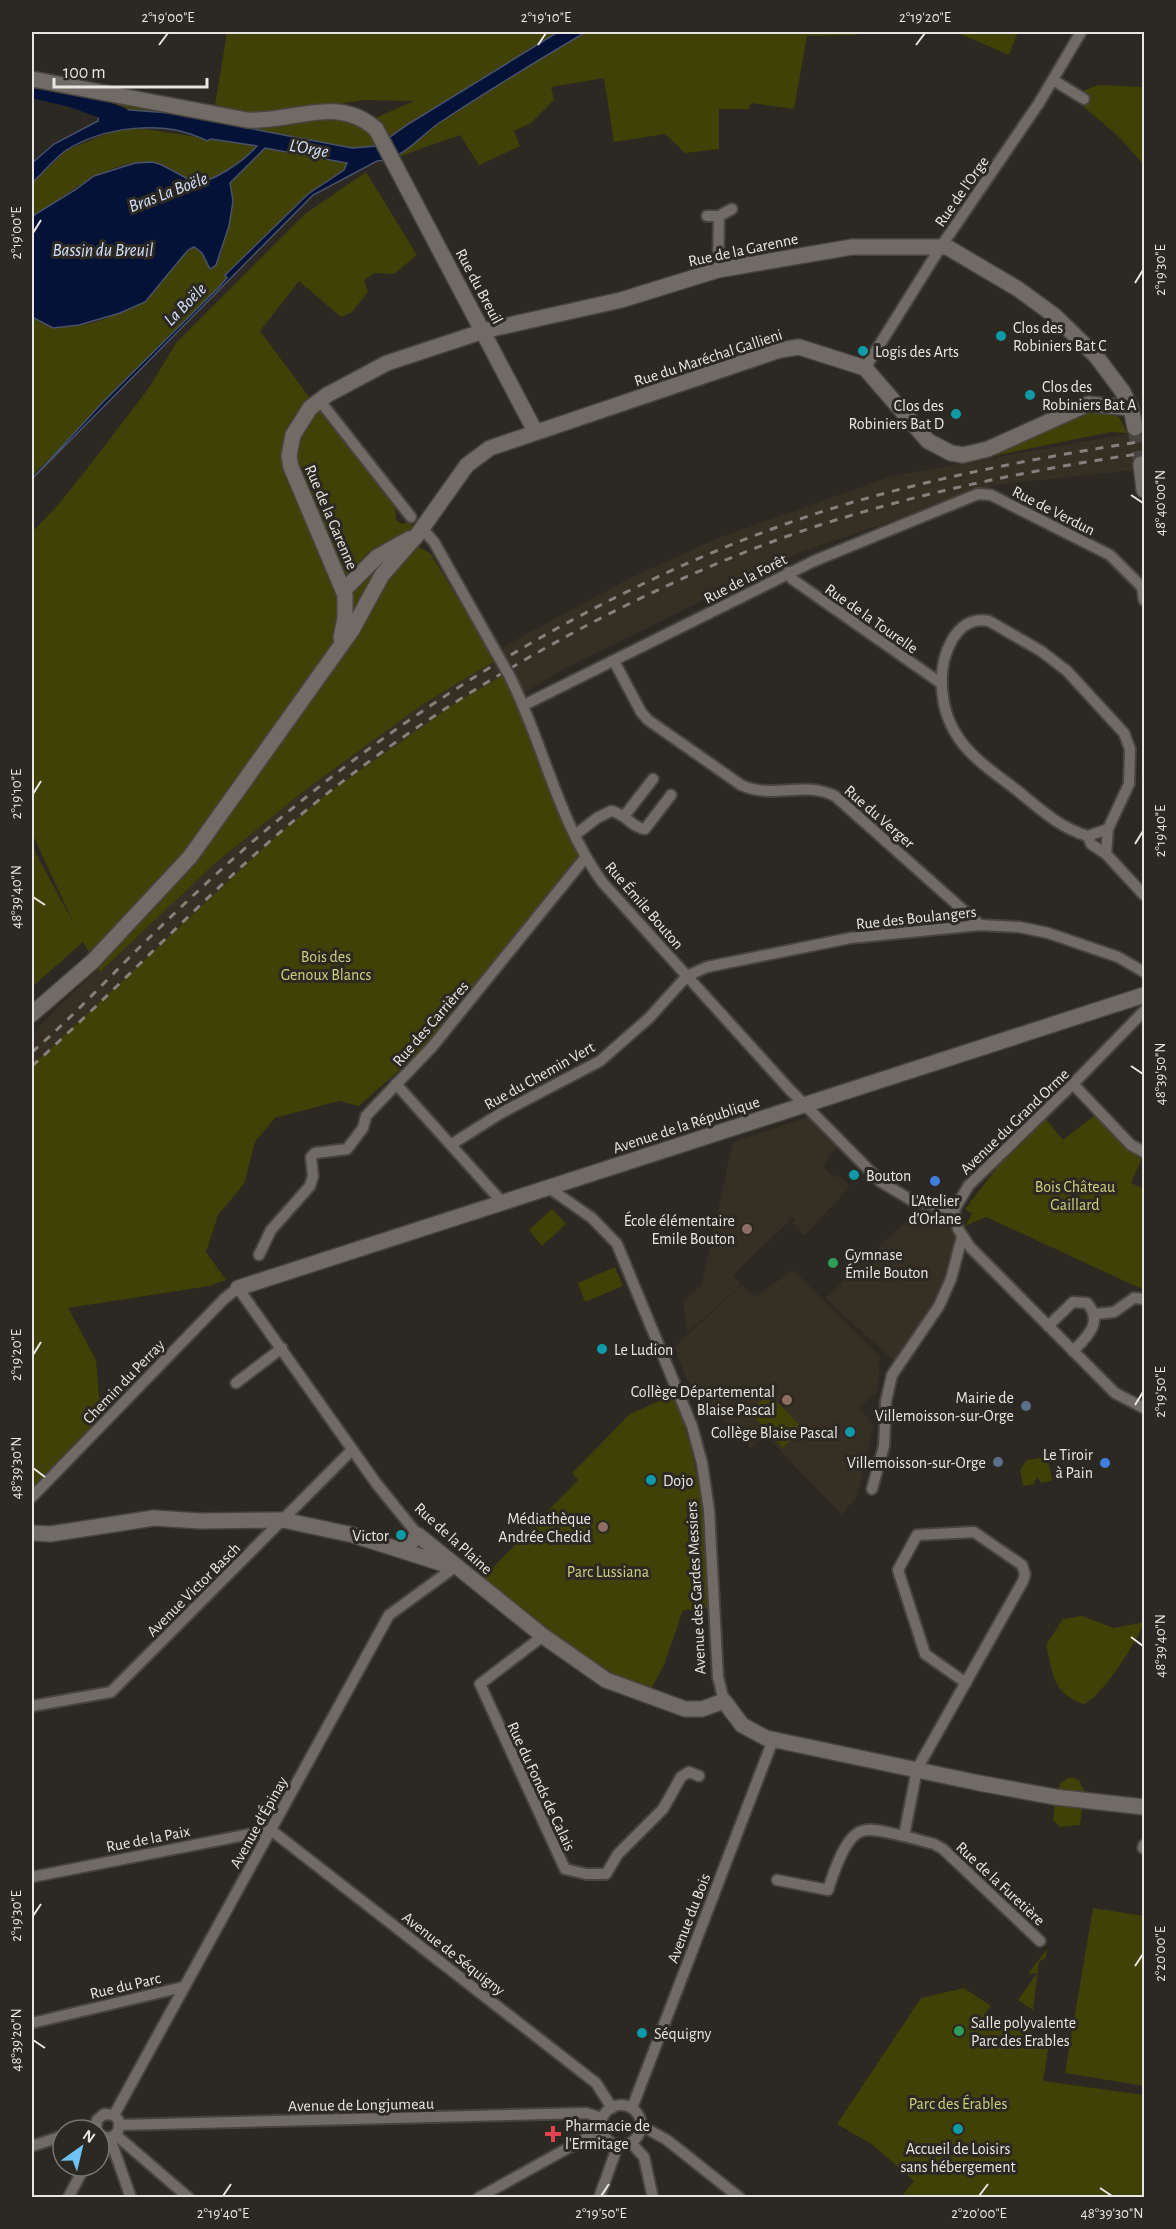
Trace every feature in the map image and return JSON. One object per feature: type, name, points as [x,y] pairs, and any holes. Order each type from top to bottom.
[{"type":"street","name":"Rue de l'Orge","points":[[865,368],[940,248],[1053,80],[1081,32]]},
{"type":"street","name":"Rue du Breuil","points":[[32,79],[247,120],[267,121],[342,110],[366,121],[376,129],[382,140],[535,431]]},
{"type":"street","points":[[1053,80],[1084,99]]},
{"type":"street","points":[[718,270],[713,216],[732,209]]},
{"type":"street","name":"Rue de la Garenne","points":[[334,655],[343,628],[344,592],[295,478],[289,456],[297,426],[320,401],[387,363],[484,331],[621,300],[718,270],[852,247],[953,249],[1018,289],[1055,316],[1096,357],[1123,392],[1131,408]]},
{"type":"street","name":"Rue du Maréchal Gallieni","points":[[32,1014],[93,962],[190,857],[352,630],[382,576],[420,531],[477,456],[490,448],[535,431],[788,349],[799,347],[865,368]]},
{"type":"street","points":[[865,368],[928,441],[951,453],[963,455],[988,449],[1088,404],[1131,408],[1135,428]]},
{"type":"street","points":[[320,401],[411,517]]},
{"type":"street","points":[[1141,464],[1144,490]]},
{"type":"street","name":"Rue de Verdun","points":[[985,494],[1110,555],[1143,586]]},
{"type":"street","name":"Rue de la Forêt","points":[[524,705],[788,573],[969,498],[985,494]]},
{"type":"street","name":"Rue du Maréchal Gallieni","points":[[344,592],[377,557],[420,531]]},
{"type":"street","name":"Rue Émile Bouton","points":[[420,531],[434,542],[509,675],[524,705],[585,858],[603,883],[804,1104],[888,1189],[911,1200],[954,1210]]},
{"type":"street","name":"Rue de la Tourelle","points":[[788,573],[801,586],[942,684]]},
{"type":"street","points":[[1143,586],[1144,600]]},
{"type":"street","points":[[344,592],[369,597]]},
{"type":"street","points":[[1106,854],[1108,829],[1129,784],[1130,749],[1124,733],[1067,671],[998,626],[979,619],[963,627],[949,645],[943,663],[942,684],[953,729],[969,750],[1054,821],[1088,836],[1108,829]]},
{"type":"street","name":"Rue du Verger","points":[[614,661],[648,720],[741,785],[756,792],[770,793],[810,788],[835,796],[980,925]]},
{"type":"street","points":[[625,815],[653,779]]},
{"type":"street","points":[[575,835],[611,811],[625,815],[640,828],[645,829],[671,795]]},
{"type":"street","points":[[1088,836],[1091,844],[1106,854],[1144,895]]},
{"type":"street","name":"Rue des Carrières","points":[[502,1202],[396,1084],[432,1047],[585,858]]},
{"type":"street","name":"Rue des Boulangers","points":[[687,976],[708,967],[850,938],[980,925],[1019,927],[1048,933],[1118,957],[1144,972]]},
{"type":"street","name":"Rue du Chemin Vert","points":[[452,1144],[501,1113],[600,1061],[649,1018],[687,976]]},
{"type":"street","name":"Avenue de la République","points":[[238,1288],[1144,995]]},
{"type":"street","name":"Avenue du Grand Orme","points":[[954,1210],[969,1185],[1144,1011]]},
{"type":"street","points":[[259,1255],[272,1230],[310,1186],[312,1181],[311,1157],[315,1153],[346,1149],[363,1128],[366,1116],[396,1084]]},
{"type":"street","points":[[1073,1084],[1131,1145],[1144,1152]]},
{"type":"street","name":"Avenue des Gardes Messiers","points":[[549,1188],[592,1218],[617,1244],[692,1426],[706,1482],[718,1677],[724,1701],[747,1729],[773,1740],[1055,1797],[1144,1807]]},
{"type":"street","points":[[954,1210],[962,1237],[1115,1393],[1144,1408]]},
{"type":"street","points":[[872,1489],[884,1446],[886,1401],[892,1375],[939,1306],[951,1279],[962,1237]]},
{"type":"street","name":"Rue de la Plaine","points":[[238,1288],[352,1450],[418,1535],[543,1636],[606,1680],[650,1697],[694,1710],[724,1701]]},
{"type":"street","name":"Chemin du Perray","points":[[32,1497],[238,1288]]},
{"type":"street","points":[[1095,1314],[1114,1312],[1134,1298],[1144,1299]]},
{"type":"street","points":[[1048,1326],[1073,1302],[1088,1303],[1095,1314],[1094,1325],[1090,1333],[1073,1351]]},
{"type":"street","points":[[236,1383],[282,1348]]},
{"type":"street","name":"Avenue Victor Basch","points":[[32,1706],[111,1692],[352,1450]]},
{"type":"street","points":[[32,1533],[50,1533],[153,1518],[201,1521],[283,1520],[353,1534],[444,1564],[451,1563]]},
{"type":"street","points":[[904,1836],[917,1769],[966,1683],[1025,1574],[1022,1565],[974,1532],[917,1535],[898,1570],[913,1619],[925,1654],[966,1683]]},
{"type":"street","points":[[403,1550],[418,1535]]},
{"type":"street","name":"Avenue d'Épinay","points":[[111,2122],[389,1615],[451,1563]]},
{"type":"street","name":"Rue du Fonds de Calais","points":[[543,1636],[480,1684],[565,1869],[586,1874],[606,1874],[618,1854],[663,1809],[681,1777],[689,1772],[699,1776]]},
{"type":"street","name":"Avenue du Bois","points":[[632,2108],[773,1740]]},
{"type":"street","name":"Rue de la Paix","points":[[32,1876],[271,1830]]},
{"type":"street","name":"Avenue de Séquigny","points":[[271,1830],[596,2083],[612,2108]]},
{"type":"street","name":"Rue de la Furetière","points":[[777,1880],[828,1890],[838,1861],[852,1837],[859,1831],[868,1830],[904,1836],[934,1844],[943,1849],[1040,1941]]},
{"type":"street","name":"Rue du Parc","points":[[32,2023],[183,1987]]},
{"type":"street","points":[[618,2105],[632,2108],[641,2119],[642,2126],[637,2139],[631,2143],[618,2145],[606,2138],[602,2132],[602,2118],[618,2105]]},
{"type":"street","name":"Avenue de Longjumeau","points":[[111,2131],[586,2113],[602,2118]]},
{"type":"street","points":[[642,2126],[667,2140],[740,2198]]},
{"type":"street","points":[[478,2198],[588,2137],[602,2132]]},
{"type":"street","points":[[111,2135],[189,2198]]},
{"type":"street","points":[[32,2146],[51,2140]]},
{"type":"street","points":[[631,2143],[644,2157],[653,2198]]},
{"type":"street","points":[[111,2144],[131,2198]]},
{"type":"street","points":[[599,2198],[618,2145]]},
{"type":"street","points":[[68,2198],[79,2178]]},
{"type":"shaded area","points":[[1144,431],[1144,469],[996,485],[799,553],[564,669],[452,736],[32,1081],[32,1033],[173,896],[259,820],[423,696],[521,637],[630,578],[718,538],[892,476]]},
{"type":"shaded area","name":"École élémentaire Emile Bouton","points":[[808,1117],[838,1147],[829,1155],[824,1168],[835,1178],[839,1175],[850,1187],[805,1235],[793,1223],[796,1220],[793,1217],[733,1275],[741,1285],[687,1333],[683,1301],[701,1286],[733,1142]]},
{"type":"shaded area","points":[[920,1208],[951,1217],[956,1231],[954,1253],[944,1289],[920,1328],[894,1361],[825,1298]]},
{"type":"shaded area","name":"Collège Départemental Blaise Pascal","points":[[793,1270],[880,1357],[877,1392],[859,1408],[874,1425],[868,1451],[857,1496],[842,1515],[767,1437],[750,1448],[687,1380],[674,1347],[742,1285],[755,1297]]},
{"type":"green space","points":[[227,32],[858,32],[857,35],[807,36],[794,109],[751,103],[749,109],[719,109],[719,149],[685,153],[665,134],[614,142],[604,78],[551,87],[554,100],[531,123],[514,131],[520,146],[479,165],[460,135],[392,159],[377,146],[352,148],[170,113],[117,109],[100,103],[106,86],[215,105]],"holes":[[[364,100],[414,101],[364,123],[266,115]]]},
{"type":"green space","points":[[956,32],[1018,32],[1009,55]]},
{"type":"green space","points":[[1098,85],[1144,87],[1144,165],[1118,136],[1084,107],[1083,91]]},
{"type":"green space","points":[[131,127],[257,146],[227,171],[209,180],[192,184],[190,180],[162,165],[144,162],[127,164],[77,187],[32,218],[32,183],[67,150],[115,130]]},
{"type":"green space","points":[[265,148],[347,163],[344,170],[299,202],[225,275],[227,278],[220,286],[32,476],[32,317],[47,325],[63,327],[96,322],[113,315],[142,296],[194,247],[202,252],[210,269],[217,262],[224,242],[230,185]]},
{"type":"green space","points":[[366,172],[417,255],[394,274],[374,273],[364,280],[368,292],[352,312],[341,317],[299,281],[260,331],[310,398],[307,403],[322,412],[395,505],[396,520],[402,524],[409,522],[415,529],[417,546],[430,553],[496,660],[423,704],[309,787],[214,864],[100,972],[83,942],[32,987],[32,846],[75,926],[32,833],[32,532],[59,504],[100,452],[148,389],[177,342],[305,214]]},
{"type":"green space","points":[[1098,410],[1119,417],[1127,433],[1111,432],[988,457],[987,453],[1073,413]]},
{"type":"green space","name":"Bois des Genoux Blancs","points":[[506,674],[585,858],[430,1043],[359,1106],[339,1101],[275,1118],[255,1142],[244,1184],[218,1215],[206,1252],[226,1280],[209,1286],[68,1308],[96,1360],[101,1418],[32,1490],[32,1066],[271,841],[324,796],[460,700]]},
{"type":"green space","name":"Bois Château Gaillard","points":[[1095,1115],[1144,1154],[1131,1183],[1144,1189],[1144,1290],[986,1217],[965,1226],[972,1214],[965,1209],[1002,1161],[1044,1117],[1063,1140]]},
{"type":"green space","points":[[552,1209],[566,1224],[542,1246],[529,1230]]},
{"type":"green space","points":[[615,1267],[623,1286],[585,1302],[578,1283]]},
{"type":"green space","points":[[769,1393],[803,1429],[783,1448],[749,1412]]},
{"type":"green space","name":"Parc Lussiana","points":[[673,1395],[691,1448],[697,1474],[704,1526],[709,1608],[683,1610],[664,1665],[650,1691],[595,1667],[481,1580],[578,1480],[572,1473],[630,1414]]},
{"type":"green space","points":[[1040,1458],[1049,1464],[1052,1481],[1041,1483],[1037,1477],[1034,1484],[1023,1486],[1020,1470],[1027,1460]]},
{"type":"green space","points":[[1082,1616],[1114,1628],[1144,1622],[1127,1655],[1109,1681],[1091,1700],[1083,1704],[1059,1688],[1046,1645],[1063,1619]]},
{"type":"green space","points":[[1070,1777],[1079,1780],[1085,1792],[1059,1789],[1060,1783]]},
{"type":"green space","points":[[1055,1805],[1082,1809],[1080,1825],[1060,1827],[1053,1820]]},
{"type":"green space","points":[[1093,1908],[1144,1916],[1144,2086],[1065,2073]]},
{"type":"green space","points":[[1047,1949],[1046,1957],[1039,1962],[1033,2010],[1018,2000],[1037,1973],[1028,1974]]},
{"type":"green space","name":"Parc des Érables","points":[[964,1988],[991,2006],[984,2015],[999,2026],[1006,2016],[1049,2043],[1043,2081],[1144,2095],[1144,2197],[901,2197],[914,2181],[873,2145],[837,2124],[921,1998]]},
{"type":"water","name":"Bassin du Breuil","points":[[558,32],[586,32],[457,111],[395,157],[377,161],[313,195],[32,479],[103,402],[220,286],[227,278],[225,275],[308,194],[344,170],[347,163],[265,148],[230,183],[233,201],[229,226],[216,265],[210,269],[202,253],[194,247],[188,250],[145,302],[120,313],[79,325],[53,328],[32,317],[32,218],[34,215],[94,176],[135,163],[153,162],[162,165],[190,180],[192,184],[227,170],[257,146],[211,139],[207,141],[173,130],[135,128],[116,131],[81,142],[65,151],[32,183],[32,163],[54,144],[98,121],[100,103],[117,109],[170,113],[352,148],[377,146],[410,123]]},
{"type":"waterway","points":[[32,89],[71,98],[121,116]]},
{"type":"tunnel","points":[[1135,428],[1141,464]]},
{"type":"railway","points":[[32,1052],[202,888],[256,838],[294,807],[421,712],[561,626],[634,588],[708,554],[782,525],[857,501],[1000,466],[1144,441]]},
{"type":"railway","points":[[32,1066],[248,860],[324,796],[436,715],[497,676],[561,640],[691,575],[820,525],[940,491],[1062,466],[1144,453]]},
{"type":"place","name":"Clos des Robiniers Bat C","points":[[1001,336]]},
{"type":"place","name":"Logis des Arts","points":[[863,351]]},
{"type":"place","name":"Clos des Robiniers Bat A","points":[[1030,395]]},
{"type":"place","name":"Clos des Robiniers Bat D","points":[[956,414]]},
{"type":"place","name":"Bouton","points":[[854,1175]]},
{"type":"place","name":"L'Atelier d'Orlane","points":[[935,1181]]},
{"type":"place","name":"École élémentaire Emile Bouton","points":[[747,1229]]},
{"type":"place","name":"Gymnase Émile Bouton","points":[[833,1263]]},
{"type":"place","name":"Le Ludion","points":[[602,1349]]},
{"type":"place","name":"Collège Départemental Blaise Pascal","points":[[787,1400]]},
{"type":"place","name":"Mairie de Villemoisson-sur-Orge","points":[[1026,1406]]},
{"type":"place","name":"Collège Blaise Pascal","points":[[850,1432]]},
{"type":"place","name":"Villemoisson-sur-Orge","points":[[998,1462]]},
{"type":"place","name":"Le Tiroir à Pain","points":[[1105,1463]]},
{"type":"place","name":"Dojo","points":[[651,1480]]},
{"type":"place","name":"Médiathèque Andrée Chedid","points":[[603,1527]]},
{"type":"place","name":"Victor","points":[[401,1535]]},
{"type":"place","name":"Salle polyvalente Parc des Erables","points":[[959,2031]]},
{"type":"place","name":"Séquigny","points":[[642,2033]]},
{"type":"place","name":"Accueil de Loisirs sans hébergement","points":[[958,2129]]},
{"type":"place","name":"Pharmacie de l'Ermitage","points":[[553,2134]]},
{"type":"water label","name":"L'Orge","points":[[309,148]]},
{"type":"water label","name":"Bras La Boële","points":[[168,192]]},
{"type":"water label","name":"La Boële","points":[[185,304]]}]
